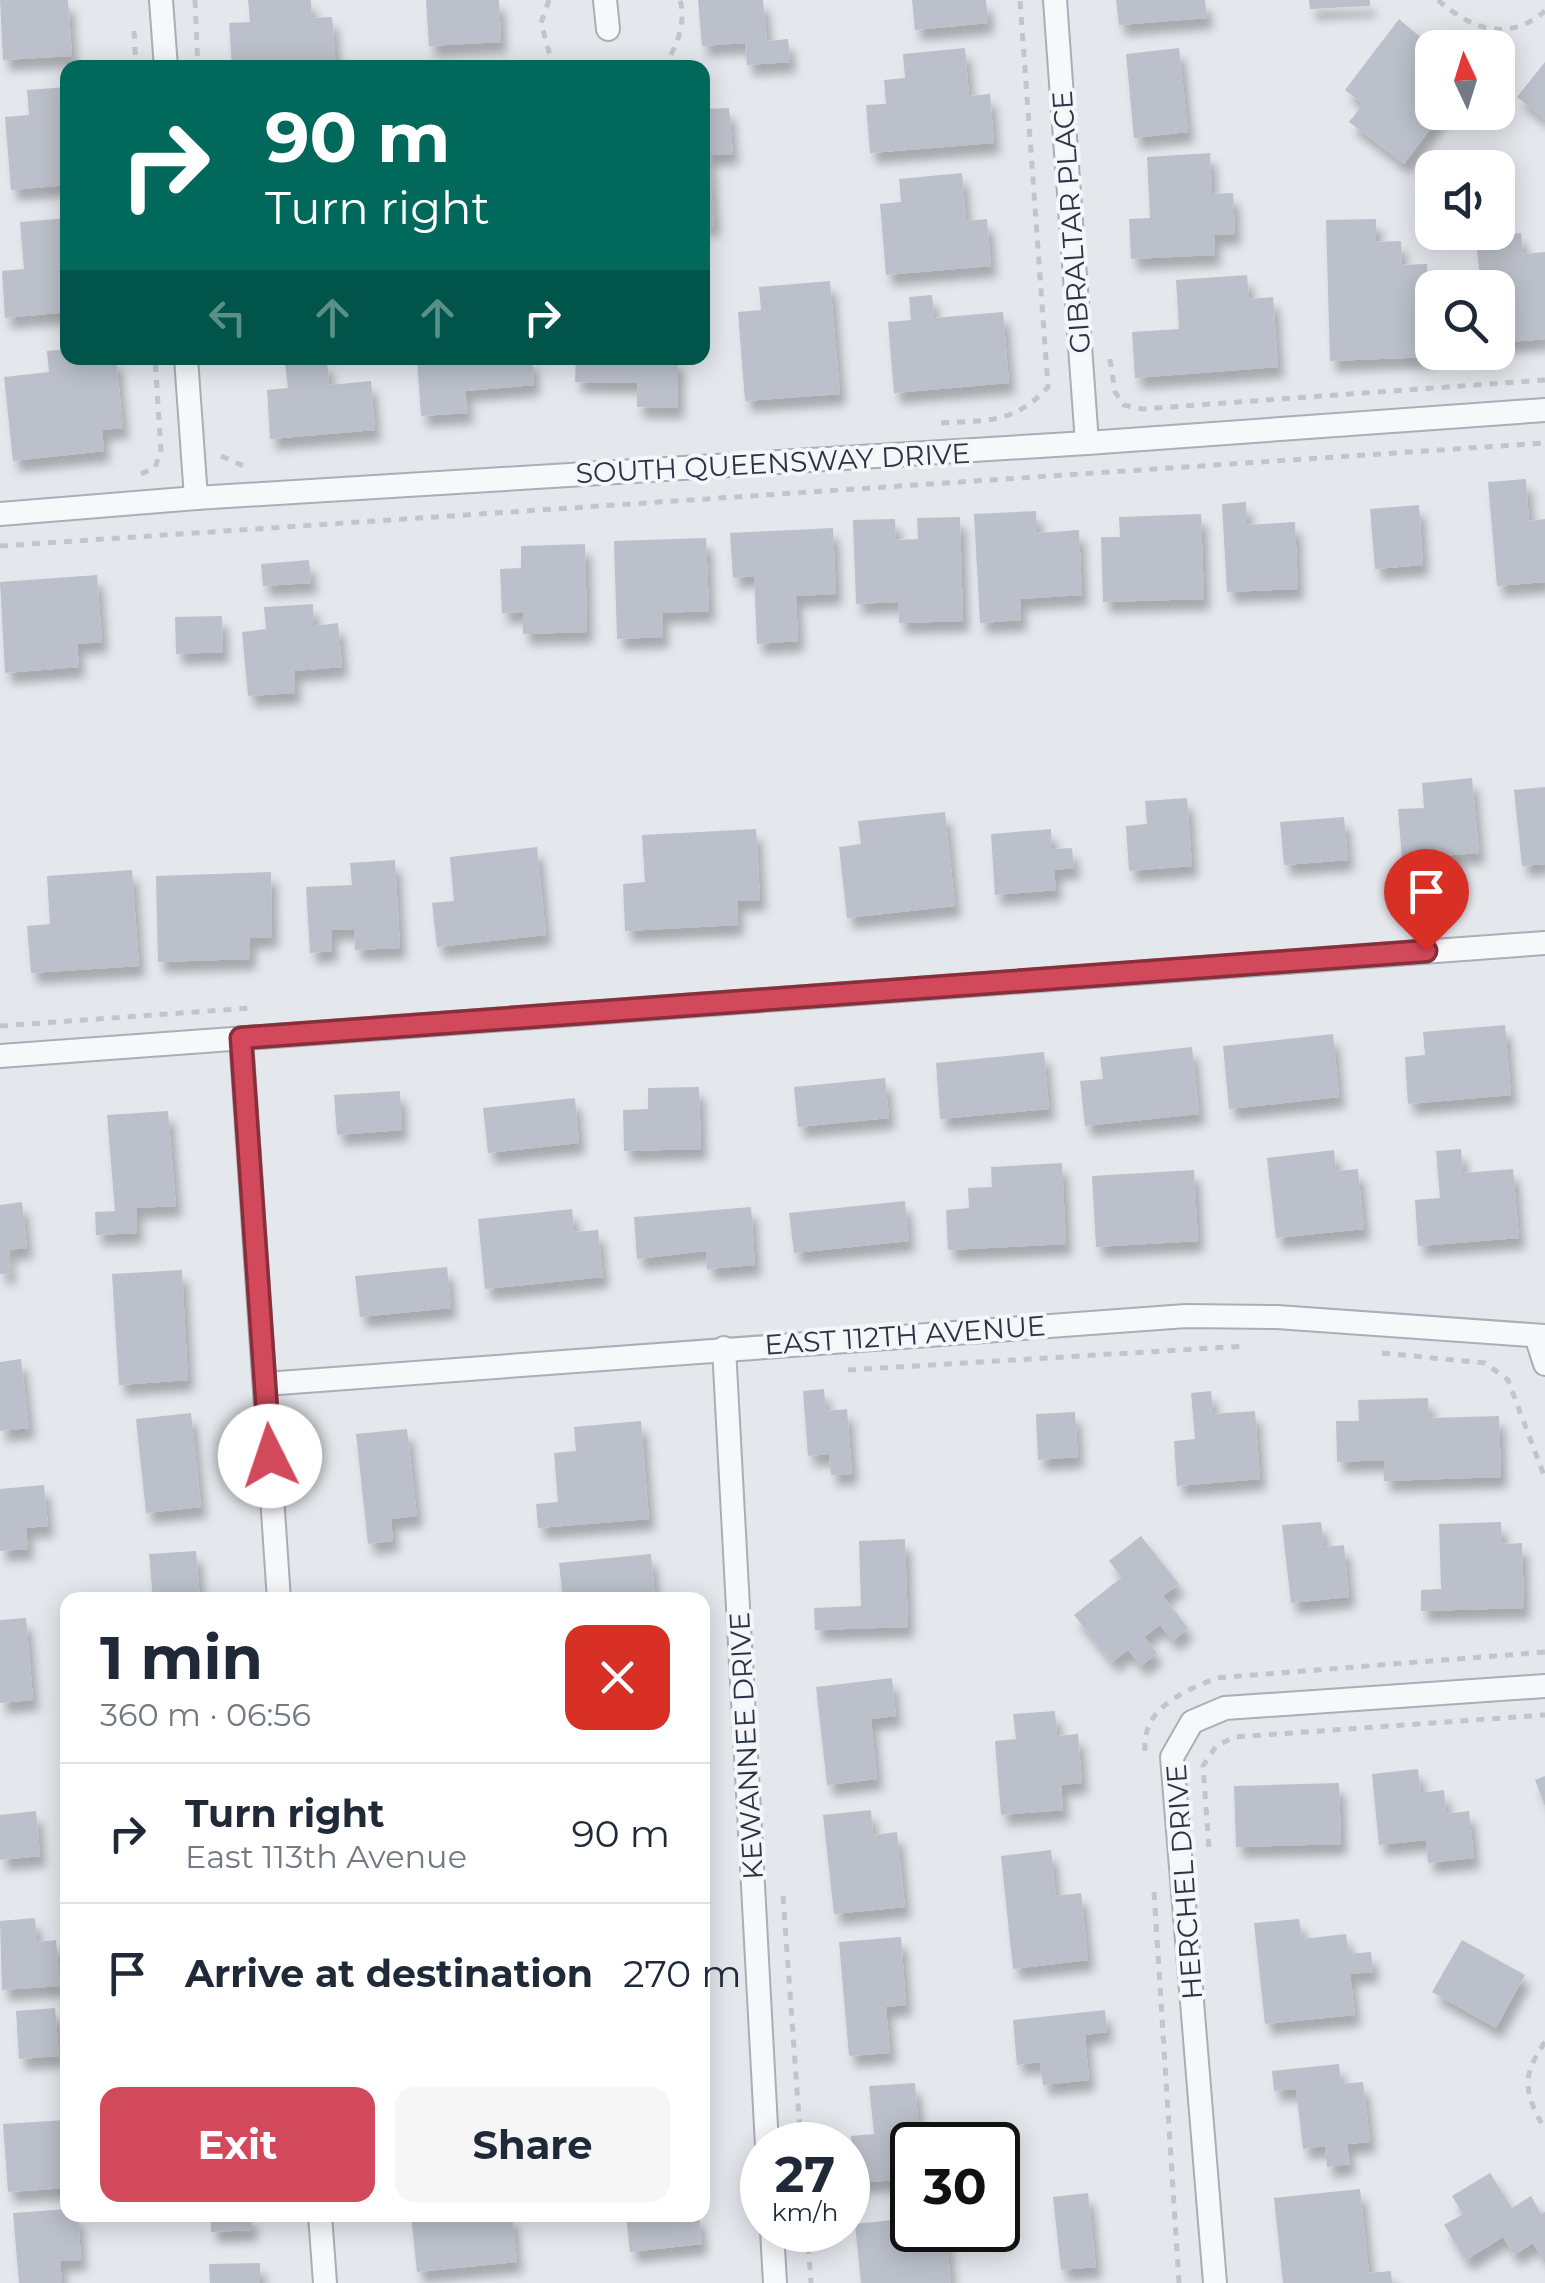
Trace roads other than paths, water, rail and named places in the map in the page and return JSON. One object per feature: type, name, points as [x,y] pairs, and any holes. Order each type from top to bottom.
[{"type":"street","points":[[161,0],[165,60]]},
{"type":"street","points":[[606,0],[608,29]]},
{"type":"street","name":"GIBRALTAR PLACE","points":[[1055,0],[1087,444]]},
{"type":"street","points":[[186,365],[196,498]]},
{"type":"street","name":"SOUTH QUEENSWAY DRIVE","points":[[0,514],[196,498],[1087,444],[1545,410]]},
{"type":"street","points":[[0,1056],[1545,942]]},
{"type":"street","points":[[241,1038],[278,1592]]},
{"type":"street","name":"EAST 112TH AVENUE","points":[[265,1384],[1186,1316],[1277,1317],[1540,1336]]},
{"type":"street","points":[[1540,1336],[1545,1364]]},
{"type":"street","name":"KEWANNEE DRIVE","points":[[724,1348],[767,2122]]},
{"type":"street","name":"HERCHEL DRIVE","points":[[1215,2283],[1172,1757],[1192,1722],[1225,1708],[1545,1686]]},
{"type":"street","points":[[321,2222],[325,2283]]},
{"type":"street","points":[[773,2252],[775,2283]]}]
